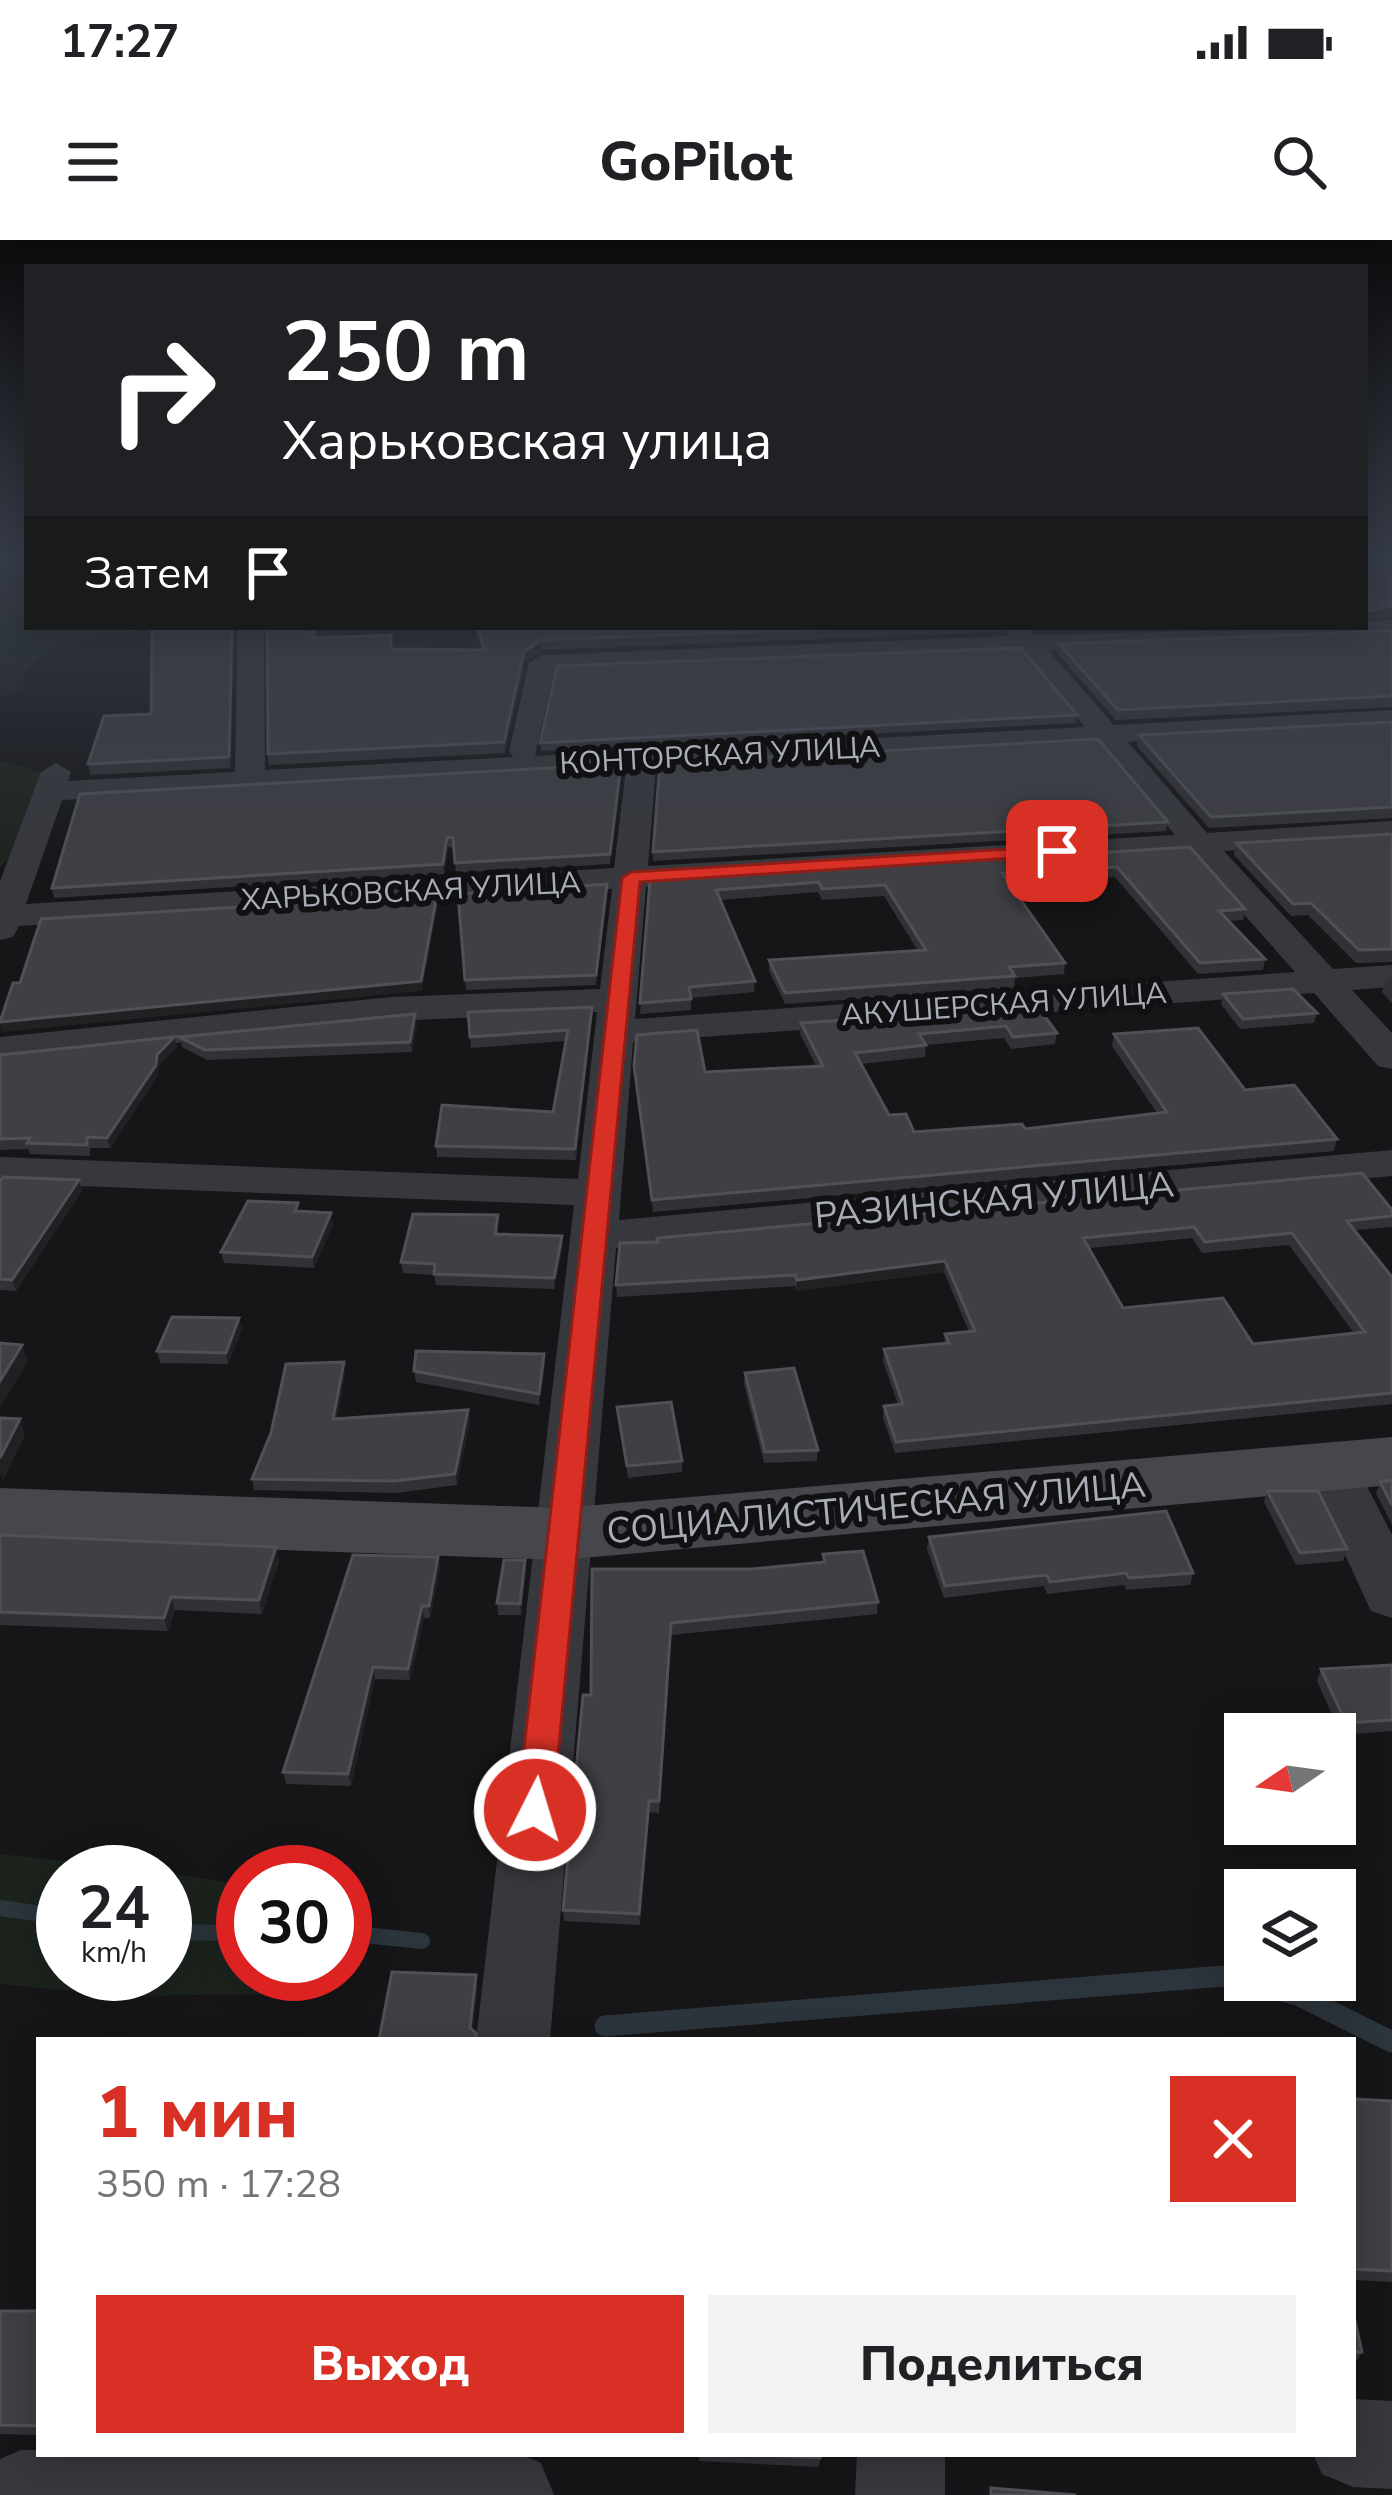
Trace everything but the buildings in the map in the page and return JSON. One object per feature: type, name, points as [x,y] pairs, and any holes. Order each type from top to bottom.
[{"type":"street","points":[[250,780],[251,663]]},
{"type":"street","points":[[524,751],[542,663]]},
{"type":"street","points":[[1045,663],[1392,1057]]},
{"type":"street","name":"КОНТОРСКАЯ УЛИЦА","points":[[3,922],[52,782],[250,780],[1392,719]]},
{"type":"street","points":[[513,2037],[642,759]]},
{"type":"street","name":"ХАРЬКОВСКАЯ УЛИЦА","points":[[3,922],[1392,831]]},
{"type":"street","name":"АКУШЕРСКАЯ УЛИЦА","points":[[0,1049],[391,1010],[618,1016],[1392,976]]},
{"type":"street","name":"РАЗИНСКАЯ УЛИЦА","points":[[0,1171],[598,1215],[1392,1162]]},
{"type":"street","points":[[1362,1464],[1392,1596]]},
{"type":"street","name":"СОЦИАЛИСТИЧЕСКАЯ УЛИЦА","points":[[0,1514],[561,1534],[1362,1464]]},
{"type":"street","points":[[1356,2443],[1392,2445]]},
{"type":"street","points":[[470,2495],[474,2457]]},
{"type":"street","points":[[900,2495],[901,2457]]},
{"type":"street","points":[[21,2495],[509,2495]]},
{"type":"shaded area","points":[[0,663],[34,663],[21,679],[25,687],[0,698]]},
{"type":"shaded area","points":[[0,760],[42,773],[9,858],[0,867]]},
{"type":"shaded area","points":[[0,1854],[36,1858],[36,1988],[0,1984]]},
{"type":"shaded area","points":[[192,1877],[216,1880],[216,1995],[192,1995]]},
{"type":"waterway","points":[[0,1908],[36,1913]]},
{"type":"waterway","points":[[192,1932],[216,1933]]},
{"type":"waterway","points":[[372,1936],[422,1941]]},
{"type":"waterway","points":[[605,2026],[1224,1976],[1298,1995],[1392,2042]]},
{"type":"route","points":[[535,1810],[631,878],[1057,851]]}]
